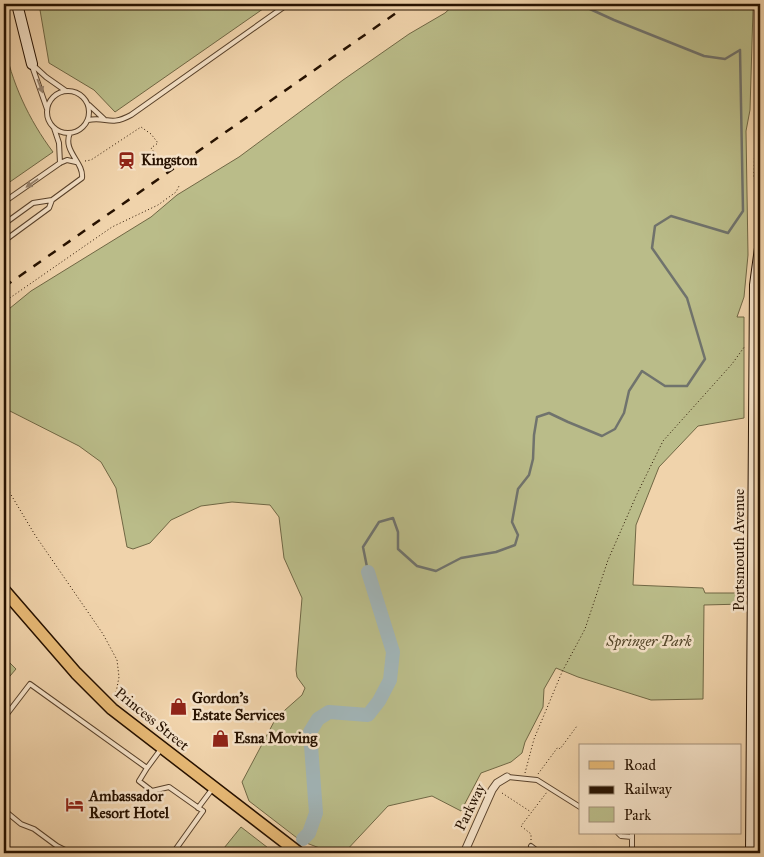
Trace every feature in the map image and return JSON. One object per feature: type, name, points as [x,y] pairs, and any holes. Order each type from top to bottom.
[{"type":"main road","points":[[17,4],[32,64]]},
{"type":"main road","name":"Portsmouth Avenue","points":[[750,853],[755,830],[758,333],[755,285],[760,248]]},
{"type":"main road","name":"Princess Street","points":[[4,590],[76,674],[112,708],[299,853]]},
{"type":"street","name":"Parkway","points":[[464,853],[492,790],[497,783],[507,777]]},
{"type":"lane","points":[[88,120],[116,121],[131,115],[288,4]]},
{"type":"lane","points":[[32,64],[66,91],[80,94],[106,121]]},
{"type":"lane","points":[[32,64],[47,109],[47,116],[54,128],[60,150],[60,164]]},
{"type":"lane","points":[[47,109],[54,96],[66,91]]},
{"type":"lane","points":[[54,128],[70,133],[81,129],[88,120],[90,111],[88,104]]},
{"type":"lane","points":[[4,224],[33,203],[52,200],[82,178],[83,172],[68,146],[70,133]]},
{"type":"lane","points":[[4,202],[67,160],[76,162]]},
{"type":"lane","points":[[4,241],[49,208],[52,200]]},
{"type":"lane","points":[[4,718],[30,684],[147,768]]},
{"type":"lane","points":[[162,748],[139,781],[152,791],[169,786],[203,811],[173,853]]},
{"type":"lane","points":[[507,777],[538,780],[579,806]]},
{"type":"lane","points":[[198,808],[214,787]]},
{"type":"lane","points":[[4,810],[21,824],[34,828],[57,846],[71,853]]},
{"type":"lane","points":[[619,834],[621,836],[632,835],[632,853]]},
{"type":"lane","points":[[531,846],[540,853]]},
{"type":"lane","points":[[404,853],[410,853]]},
{"type":"path","points":[[758,4],[754,177],[760,196]]},
{"type":"path","points":[[76,162],[91,160],[141,127],[151,134],[158,143],[151,148],[158,157]]},
{"type":"path","points":[[4,302],[112,227],[158,205],[176,192],[178,186]]},
{"type":"path","points":[[524,778],[534,739],[562,672],[585,629],[608,560],[663,441],[732,364],[746,344]]},
{"type":"path","points":[[4,483],[35,535],[103,634],[117,660],[119,678],[115,700]]},
{"type":"path","points":[[534,779],[558,747],[560,749],[577,726]]},
{"type":"path","points":[[531,846],[531,834],[520,826],[550,788]]},
{"type":"path","points":[[502,793],[531,812]]},
{"type":"green space","points":[[39,4],[270,4],[115,112],[94,90],[49,63]]},
{"type":"green space","name":"Springer Park","points":[[455,4],[717,4],[753,9],[750,110],[746,131],[748,255],[744,297],[737,317],[744,317],[744,418],[698,426],[659,467],[636,525],[633,585],[703,588],[705,593],[744,593],[744,604],[704,605],[703,699],[651,700],[578,677],[556,668],[544,689],[543,707],[525,742],[522,753],[511,762],[481,773],[461,811],[432,796],[388,806],[344,853],[333,853],[301,841],[249,801],[242,782],[276,718],[302,695],[305,688],[297,677],[296,670],[302,598],[284,558],[279,517],[270,505],[232,502],[201,506],[171,520],[150,543],[133,549],[127,547],[116,488],[101,462],[79,446],[4,408],[4,313],[31,291],[151,217],[177,195],[239,157],[343,80],[409,34],[445,13]]},
{"type":"green space","points":[[4,42],[11,72],[22,100],[36,127],[53,152],[4,186]]},
{"type":"green space","points":[[4,657],[16,669],[4,683]]},
{"type":"green space","points":[[241,827],[272,851],[272,853],[257,851],[254,853],[220,853]]},
{"type":"waterway","points":[[579,4],[704,56],[725,59],[740,50]]},
{"type":"waterway","points":[[368,572],[363,547],[379,522],[393,518],[398,532],[398,549],[417,566],[436,571],[461,558],[496,552],[515,545],[518,535],[512,522],[518,489],[529,475],[533,459],[537,417],[549,413],[602,436],[615,429],[624,413],[629,391],[642,371],[665,386],[687,386],[705,359],[687,298],[652,248],[655,226],[671,216],[728,233],[743,211],[740,50]]},
{"type":"waterway","points":[[303,839],[309,833],[316,813],[310,732],[318,719],[329,712],[368,715],[379,701],[390,680],[393,652],[368,572]]},
{"type":"railway","points":[[4,287],[409,4]]},
{"type":"place","name":"Kingston","points":[[127,160]]},
{"type":"place","name":"Gordon's Estate Services","points":[[178,707]]},
{"type":"place","name":"Esna Moving","points":[[220,738]]},
{"type":"place","name":"Ambassador Resort Hotel","points":[[75,805]]}]
